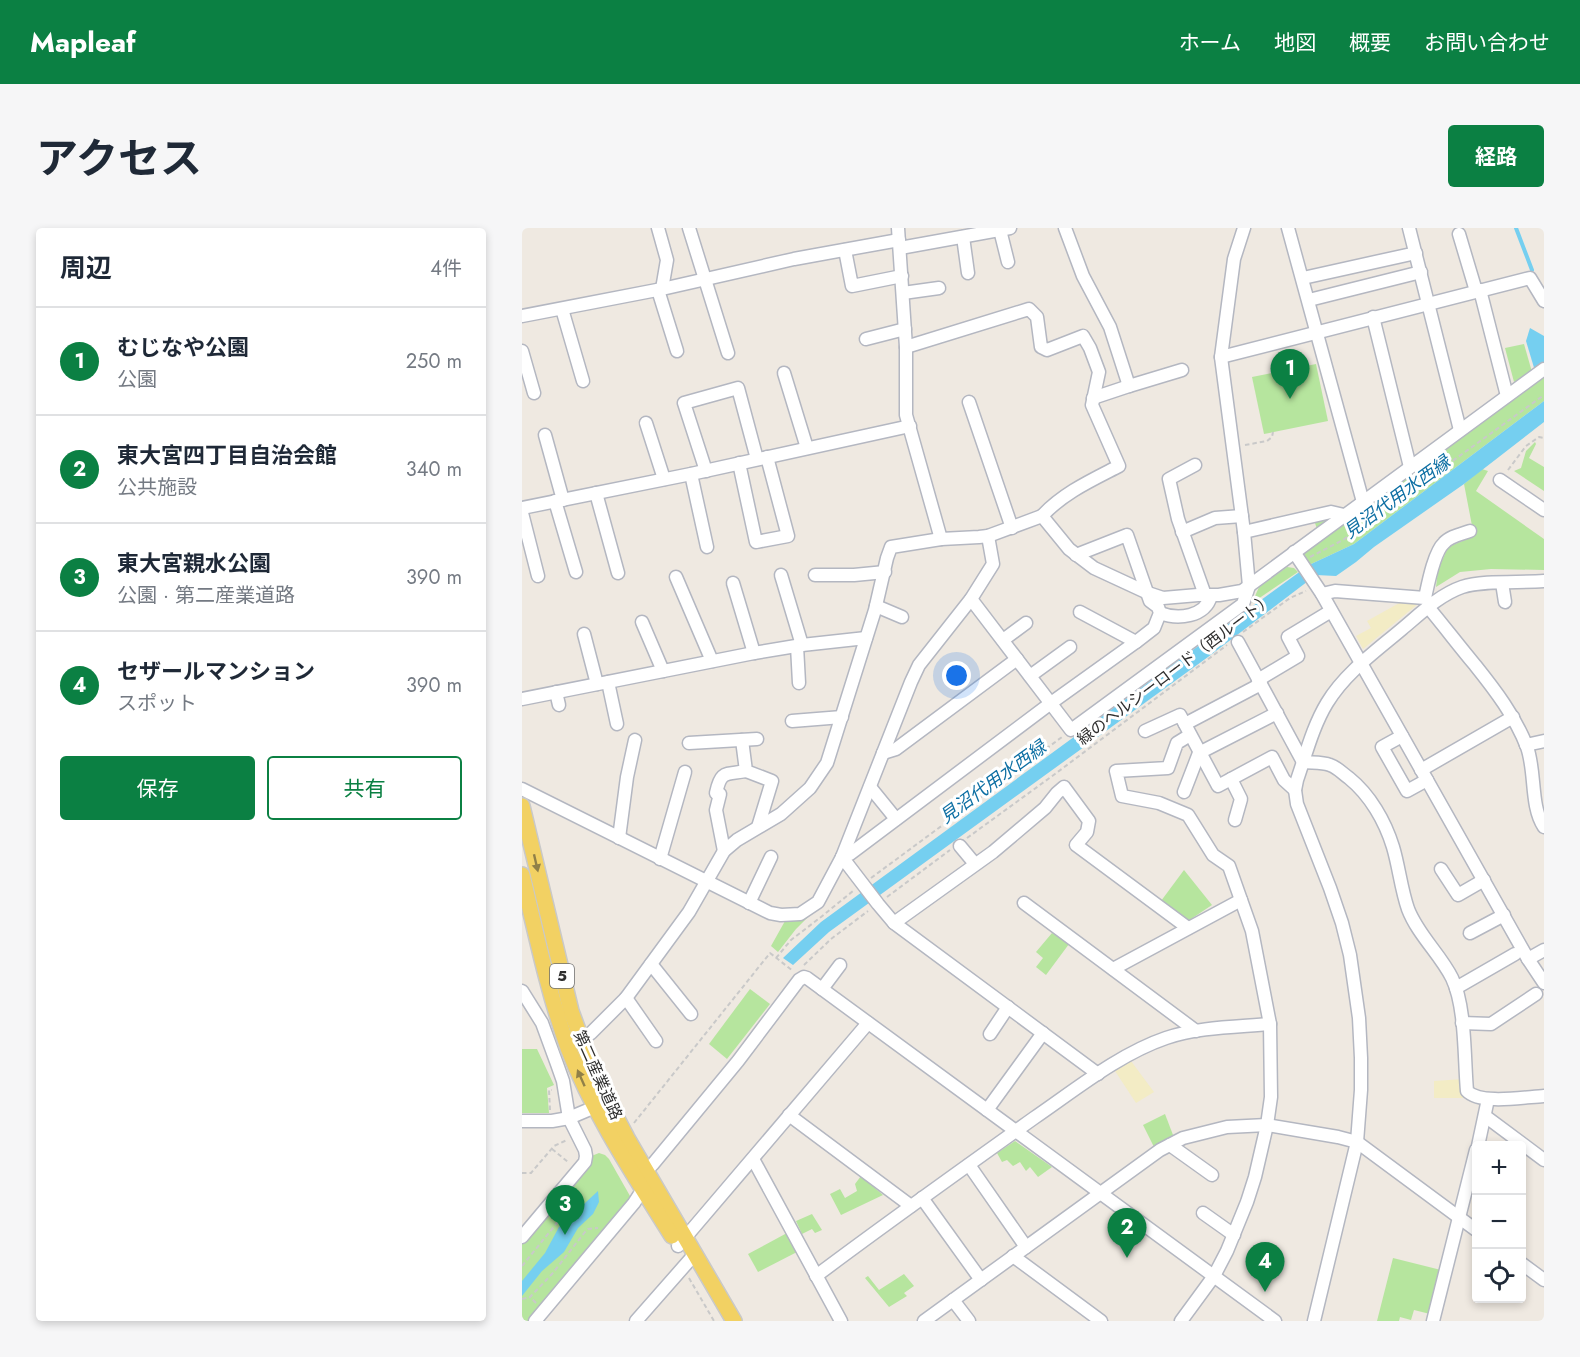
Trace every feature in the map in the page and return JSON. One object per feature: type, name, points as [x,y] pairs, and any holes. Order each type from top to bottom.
[{"type":"main road","name":"第二産業道路","points":[[522,806],[566,992],[602,1105]]},
{"type":"main road","name":"第二産業道路","points":[[522,875],[558,1017],[577,1069],[625,1137],[641,1177],[682,1242],[690,1264],[722,1321]]},
{"type":"main road","name":"第二産業道路","points":[[690,1264],[734,1321]]},
{"type":"street","points":[[658,228],[667,260],[660,289],[677,351]]},
{"type":"street","points":[[689,228],[728,353]]},
{"type":"street","points":[[1065,228],[1083,276],[1110,327],[1129,386]]},
{"type":"street","points":[[972,598],[1071,730],[1243,604],[1249,586],[1221,357],[1234,260],[1244,228]]},
{"type":"street","points":[[1288,228],[1363,502]]},
{"type":"street","points":[[1409,228],[1460,430]]},
{"type":"street","points":[[522,316],[899,239],[963,237],[983,231],[1005,229],[1008,262]]},
{"type":"street","points":[[1459,234],[1478,291],[1507,396]]},
{"type":"street","points":[[963,237],[969,273]]},
{"type":"street","points":[[899,239],[906,347],[906,415],[941,539]]},
{"type":"street","points":[[845,250],[852,286],[902,276]]},
{"type":"street","points":[[1303,278],[1416,253]]},
{"type":"street","points":[[1309,300],[1421,272]]},
{"type":"street","points":[[1221,357],[1530,278],[1544,301]]},
{"type":"street","points":[[903,293],[939,288]]},
{"type":"street","points":[[562,309],[583,381]]},
{"type":"street","points":[[581,1039],[591,1033],[626,998],[689,912],[724,851],[737,840],[781,814],[810,789],[827,763],[876,606],[891,547],[941,539],[988,536],[1012,528],[1042,516],[1051,506],[1073,491],[1119,466],[1092,405],[1099,372],[1083,336],[1047,350],[1041,347],[1037,317],[1029,309],[906,347]]},
{"type":"street","points":[[1373,317],[1410,467]]},
{"type":"street","points":[[866,339],[905,329]]},
{"type":"street","points":[[522,351],[534,393]]},
{"type":"street","points":[[1042,516],[1076,555],[1094,568],[1148,593],[1163,598],[1232,594],[1242,591],[1300,558],[1344,515],[1544,369]]},
{"type":"street","points":[[1093,398],[1182,370]]},
{"type":"street","points":[[784,373],[807,448]]},
{"type":"street","points":[[706,471],[684,403],[738,388],[788,536],[756,542],[739,463]]},
{"type":"street","points":[[969,402],[1012,528]]},
{"type":"street","points":[[646,423],[664,480]]},
{"type":"street","points":[[522,508],[664,480],[910,426]]},
{"type":"street","points":[[545,435],[576,572]]},
{"type":"street","points":[[1160,613],[1194,614],[1209,603],[1208,595],[1182,532],[1168,479],[1195,465]]},
{"type":"street","points":[[690,474],[707,547]]},
{"type":"street","points":[[1500,480],[1544,510]]},
{"type":"street","points":[[596,493],[618,573]]},
{"type":"street","points":[[1244,532],[1331,512],[1344,515]]},
{"type":"street","points":[[522,513],[538,576]]},
{"type":"street","points":[[1182,532],[1215,518],[1242,516]]},
{"type":"street","points":[[1470,531],[1448,539],[1442,544],[1431,572],[1428,603],[1513,717],[1526,745],[1534,775],[1536,811],[1544,828]]},
{"type":"street","points":[[842,857],[850,854],[1154,628],[1160,613],[1150,601],[1127,535],[1076,555]]},
{"type":"street","points":[[522,789],[770,913],[800,914],[818,902],[842,857],[911,682],[920,665],[972,598],[993,564],[988,536]]},
{"type":"street","points":[[1300,558],[1528,959],[1544,983]]},
{"type":"street","points":[[815,575],[885,572]]},
{"type":"street","points":[[781,575],[799,645],[800,683]]},
{"type":"street","points":[[676,577],[712,661]]},
{"type":"street","points":[[733,583],[754,653]]},
{"type":"street","points":[[1502,583],[1505,602]]},
{"type":"street","points":[[1314,1321],[1357,1142],[1361,1058],[1356,987],[1342,923],[1297,804],[1295,790],[1303,762],[1327,702],[1342,682],[1428,603],[1449,592],[1477,584],[1542,584]]},
{"type":"street","points":[[1319,589],[1428,603]]},
{"type":"street","points":[[876,606],[902,617]]},
{"type":"street","points":[[1180,1321],[1214,1276],[1234,1235],[1255,1177],[1271,1097],[1270,1024],[1252,931],[1229,866],[1213,855],[1188,815],[1159,803],[1122,796],[1116,771],[1168,768],[1177,743],[1187,730],[1298,656],[1288,637],[1331,611]]},
{"type":"street","points":[[1080,612],[1136,642]]},
{"type":"street","points":[[642,622],[663,671]]},
{"type":"street","points":[[1003,640],[1026,623]]},
{"type":"street","points":[[584,634],[617,724]]},
{"type":"street","points":[[522,699],[558,699],[602,683],[712,661],[799,645],[866,638]]},
{"type":"street","points":[[1234,641],[1303,762]]},
{"type":"street","points":[[1030,676],[1070,647]]},
{"type":"street","points":[[883,753],[896,749],[1017,659]]},
{"type":"street","points":[[1184,792],[1199,753],[1276,713]]},
{"type":"street","points":[[1145,731],[1180,716],[1218,786],[1272,756],[1284,780],[1295,790]]},
{"type":"street","points":[[792,721],[842,717]]},
{"type":"street","points":[[1402,736],[1382,747],[1407,791],[1424,775],[1513,717]]},
{"type":"street","points":[[689,743],[757,739]]},
{"type":"street","points":[[619,838],[627,777],[635,740]]},
{"type":"street","points":[[742,740],[746,771]]},
{"type":"street","points":[[1526,745],[1544,741]]},
{"type":"street","points":[[1303,762],[1332,765],[1356,784],[1371,802],[1385,826],[1394,849],[1408,909],[1417,927],[1452,978],[1460,997],[1467,1091],[1470,1095],[1488,1099],[1544,1096]]},
{"type":"street","points":[[724,851],[716,810],[720,794],[716,793],[719,780],[723,776],[746,771],[772,781],[758,827]]},
{"type":"street","points":[[660,859],[685,772]]},
{"type":"street","points":[[1231,779],[1241,799],[1235,820]]},
{"type":"street","points":[[870,787],[896,819]]},
{"type":"street","points":[[894,923],[993,852],[1045,808],[1064,787],[1089,821],[1087,832],[1076,845],[1188,928]]},
{"type":"street","points":[[959,844],[975,864]]},
{"type":"street","points":[[749,903],[771,857]]},
{"type":"street","points":[[842,857],[865,882],[878,904],[894,923],[1098,1074]]},
{"type":"street","points":[[1441,869],[1458,895],[1484,880]]},
{"type":"street","points":[[1113,969],[1240,900]]},
{"type":"street","points":[[1024,903],[1196,1031]]},
{"type":"street","points":[[1470,933],[1504,915]]},
{"type":"street","points":[[1528,959],[1544,950]]},
{"type":"street","points":[[1456,988],[1515,954]]},
{"type":"street","points":[[651,963],[691,1014]]},
{"type":"street","points":[[822,989],[840,964]]},
{"type":"street","points":[[535,1321],[634,1203],[641,1177],[738,1061],[799,980],[804,977],[1275,1321]]},
{"type":"street","points":[[522,990],[542,1023],[563,1081],[569,1118],[586,1156],[585,1162],[522,1237]]},
{"type":"street","points":[[1462,1023],[1491,1024],[1536,994]]},
{"type":"street","points":[[626,998],[656,1041]]},
{"type":"street","points":[[990,1034],[1008,1007]]},
{"type":"street","points":[[522,1014],[536,1014]]},
{"type":"street","points":[[682,1242],[868,1023]]},
{"type":"street","points":[[816,1276],[1016,1131],[1098,1074],[1144,1047],[1168,1037],[1196,1031],[1270,1024]]},
{"type":"street","points":[[987,1110],[1043,1033]]},
{"type":"street","points":[[1479,1141],[1488,1099]]},
{"type":"street","points":[[522,1121],[569,1118],[602,1105]]},
{"type":"street","points":[[789,1115],[911,1206]]},
{"type":"street","points":[[1485,1116],[1544,1160]]},
{"type":"street","points":[[924,1321],[1160,1150],[1183,1138],[1227,1127],[1267,1125],[1321,1133],[1357,1142],[1472,1227]]},
{"type":"street","points":[[1170,1145],[1212,1175]]},
{"type":"street","points":[[753,1159],[841,1321]]},
{"type":"street","points":[[969,1165],[1026,1247]]},
{"type":"street","points":[[1434,1320],[1472,1167]]},
{"type":"street","points":[[922,1198],[981,1280]]},
{"type":"street","points":[[1203,1213],[1234,1235]]},
{"type":"street","points":[[1013,1256],[1101,1321]]},
{"type":"street","points":[[636,1321],[690,1264]]},
{"type":"street","points":[[1526,1267],[1544,1280]]},
{"type":"street","points":[[953,1300],[969,1321]]},
{"type":"path","points":[[1300,558],[1343,540],[1544,395]]},
{"type":"path","points":[[1233,448],[1267,441],[1272,437],[1273,432]]},
{"type":"path","points":[[1500,480],[1526,446],[1539,437],[1544,438]]},
{"type":"path","name":"緑のヘルシーロード（西ルート）","points":[[802,966],[831,939],[1295,595],[1310,589],[1319,589]]},
{"type":"path","points":[[776,958],[791,940],[865,882],[1071,730]]},
{"type":"path","points":[[625,1137],[770,953],[795,973]]},
{"type":"path","points":[[522,1173],[531,1173],[558,1143],[572,1138]]},
{"type":"path","points":[[552,1149],[578,1170]]},
{"type":"path","points":[[523,1263],[569,1208],[572,1210],[576,1203],[575,1194],[565,1186]]},
{"type":"path","points":[[522,1299],[530,1297],[552,1274],[588,1229],[598,1228],[609,1232]]},
{"type":"path","points":[[690,1264],[714,1321]]},
{"type":"path","points":[[530,1297],[536,1302]]},
{"type":"green space","points":[[1524,344],[1532,372],[1514,382],[1505,348]]},
{"type":"green space","points":[[1316,364],[1328,421],[1264,434],[1252,377]]},
{"type":"green space","points":[[1544,369],[1544,401],[1354,544],[1309,565],[1298,549],[1318,532],[1314,520],[1337,516]]},
{"type":"green space","points":[[1535,442],[1529,458],[1544,467],[1544,491],[1514,471],[1521,468],[1526,451]]},
{"type":"green space","points":[[1482,469],[1488,471],[1476,491],[1544,539],[1544,570],[1491,569],[1460,572],[1436,587],[1438,570],[1448,547],[1474,536],[1464,484]]},
{"type":"green space","points":[[1287,567],[1294,568],[1298,572],[1252,603],[1259,587]]},
{"type":"green space","points":[[1184,870],[1212,905],[1188,921],[1161,901]]},
{"type":"green space","points":[[809,916],[778,952],[771,946],[785,921]]},
{"type":"green space","points":[[1052,933],[1069,944],[1046,975],[1036,967],[1043,958],[1036,952]]},
{"type":"green space","points":[[750,989],[770,1004],[727,1059],[709,1044]]},
{"type":"green space","points":[[522,1049],[537,1049],[554,1085],[547,1088],[549,1113],[522,1113]]},
{"type":"green space","points":[[1165,1114],[1173,1135],[1154,1147],[1143,1125]]},
{"type":"green space","points":[[1015,1141],[1052,1167],[1038,1177],[1030,1167],[1026,1171],[1020,1162],[1013,1166],[1007,1160],[1002,1162],[997,1153]]},
{"type":"green space","points":[[599,1153],[609,1159],[634,1203],[535,1321],[522,1321],[522,1237],[589,1157]]},
{"type":"green space","points":[[861,1176],[883,1195],[841,1215],[830,1194],[840,1189],[845,1198],[857,1191],[855,1184]]},
{"type":"green space","points":[[812,1214],[822,1230],[815,1233],[812,1229],[802,1234],[796,1221]]},
{"type":"green space","points":[[787,1233],[797,1252],[758,1272],[748,1254]]},
{"type":"green space","points":[[1393,1258],[1441,1270],[1430,1314],[1414,1310],[1411,1320],[1400,1317],[1399,1321],[1377,1321]]},
{"type":"green space","points":[[904,1274],[914,1286],[904,1293],[907,1296],[889,1307],[865,1278],[868,1276],[879,1290]]},
{"type":"sand","points":[[1401,602],[1419,603],[1363,649],[1356,636],[1371,628],[1367,621]]},
{"type":"sand","points":[[1131,1061],[1154,1092],[1136,1103],[1115,1071]]},
{"type":"sand","points":[[1463,1079],[1463,1098],[1434,1098],[1434,1081]]},
{"type":"water","points":[[1530,328],[1544,336],[1544,364],[1535,371],[1526,341]]},
{"type":"water","points":[[1544,401],[1544,422],[1464,484],[1336,576],[1316,575],[1208,657],[829,932],[793,965],[783,958],[821,922],[1309,565],[1354,544]]},
{"type":"water","points":[[598,1191],[599,1202],[593,1214],[578,1228],[564,1252],[542,1271],[522,1296],[522,1281],[545,1253],[559,1227]]},
{"type":"waterway","points":[[1516,228],[1532,270]]},
{"type":"place","name":"むじなや公園","points":[[1290,399]]},
{"type":"place","name":"東大宮親水公園","points":[[565,1235]]},
{"type":"place","name":"東大宮四丁目自治会館","points":[[1127,1258]]},
{"type":"place","name":"セザールマンション","points":[[1265,1292]]},
{"type":"water label","name":"見沼代用水西縁","points":[[1397,497]]},
{"type":"water label","name":"見沼代用水西緑","points":[[993,782]]}]
